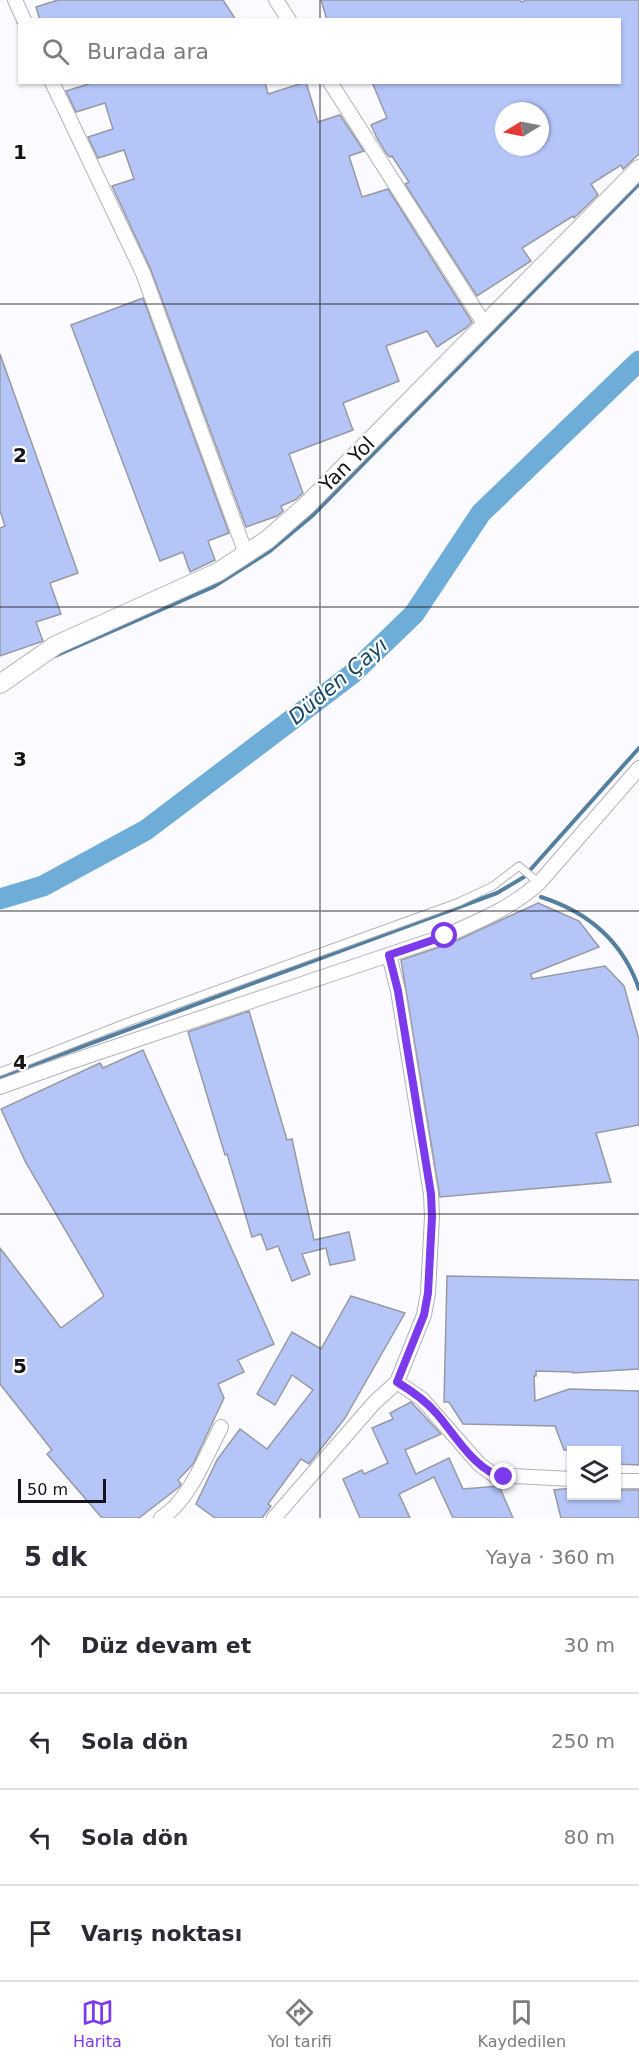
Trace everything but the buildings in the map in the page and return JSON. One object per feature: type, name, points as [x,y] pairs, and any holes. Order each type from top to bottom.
[{"type":"street","points":[[15,0],[23,18]]},
{"type":"street","points":[[276,0],[288,18]]},
{"type":"street","points":[[53,84],[142,273],[246,554]]},
{"type":"street","points":[[331,84],[485,325]]},
{"type":"street","name":"Yan Yol","points":[[0,684],[57,645],[208,577],[267,540],[307,506],[639,169]]},
{"type":"street","points":[[0,1087],[445,936],[495,915],[523,897],[538,883],[639,768]]},
{"type":"street","points":[[274,1518],[374,1403],[397,1382],[424,1315],[428,1293],[431,1194],[399,1001],[389,955]]},
{"type":"street","points":[[397,1382],[422,1399],[479,1464],[494,1476],[567,1479]]},
{"type":"street","points":[[161,1518],[170,1512],[181,1498],[221,1427]]},
{"type":"street","points":[[621,1480],[639,1481]]},
{"type":"lane","points":[[0,1072],[128,1022],[459,902],[493,886],[519,866],[538,883]]},
{"type":"waterway","points":[[55,656],[213,587],[270,551],[312,516],[639,184]]},
{"type":"waterway","name":"Düden Çayı","points":[[0,899],[43,886],[146,830],[352,674],[414,614],[481,513],[639,361]]},
{"type":"waterway","points":[[531,869],[639,748]]},
{"type":"waterway","points":[[0,1077],[497,893],[524,877]]},
{"type":"waterway","points":[[541,897],[574,911],[602,931],[624,957],[639,989]]},
{"type":"route","points":[[445,936],[389,955],[398,991],[431,1194],[432,1217],[428,1293],[424,1315],[397,1382],[422,1399],[479,1464],[494,1476],[504,1477]]}]
